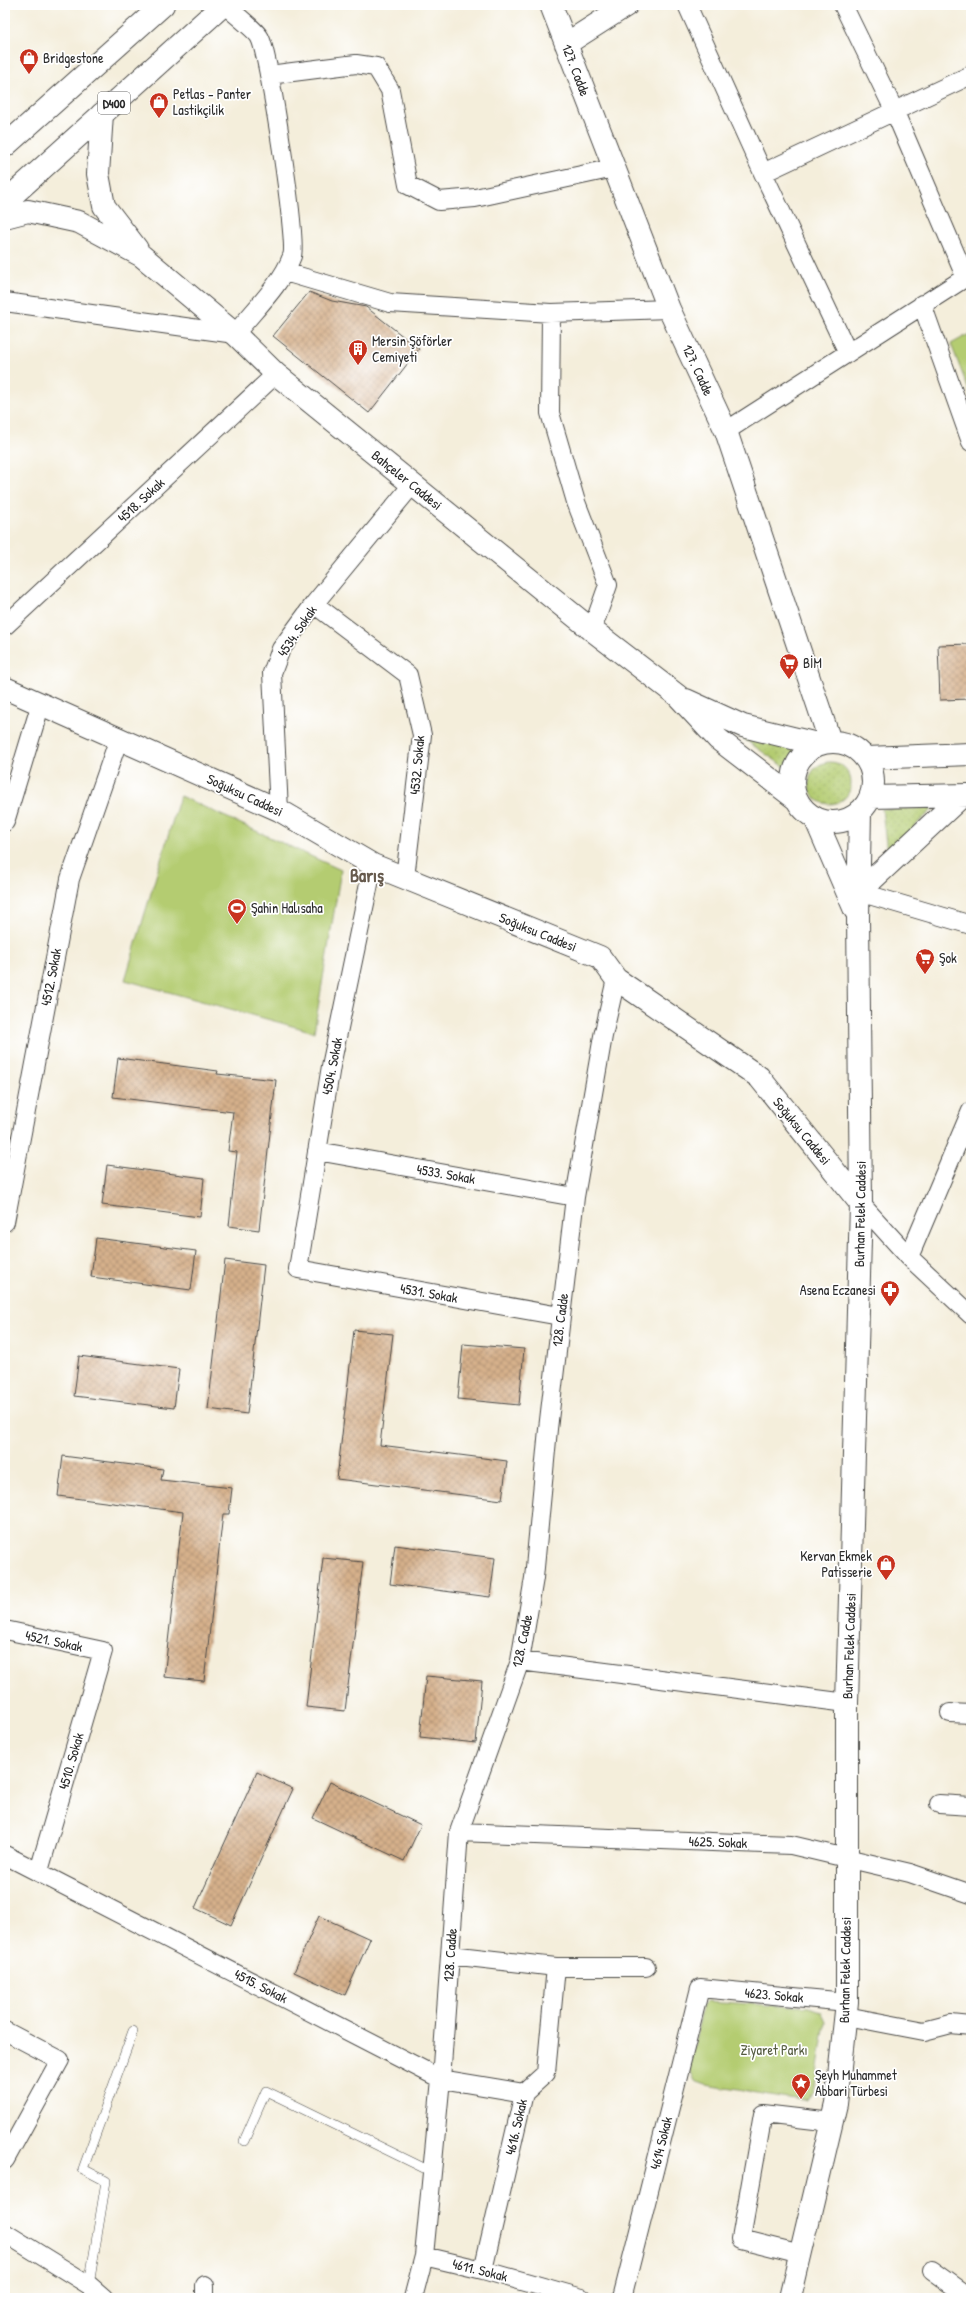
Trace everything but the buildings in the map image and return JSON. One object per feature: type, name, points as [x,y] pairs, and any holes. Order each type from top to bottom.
[{"type":"main road","points":[[7,142],[162,5]]},
{"type":"main road","name":"D400","points":[[5,202],[224,5]]},
{"type":"main road","name":"127. Cadde","points":[[551,5],[669,309],[726,431],[823,743]]},
{"type":"main road","points":[[566,44],[627,5]]},
{"type":"main road","points":[[102,114],[98,174],[104,206],[142,256]]},
{"type":"main road","points":[[5,217],[28,211],[79,222],[142,256]]},
{"type":"main road","name":"Bahçeler Caddesi","points":[[142,256],[235,334],[276,374],[592,630],[678,696]]},
{"type":"main road","name":"Soğuksu Caddesi","points":[[5,688],[279,810],[373,865],[600,957],[616,979],[759,1078],[861,1204]]},
{"type":"main road","points":[[678,696],[743,726],[823,743],[843,742],[856,748],[866,758],[872,770],[874,784],[866,804],[853,817],[840,822],[827,822],[815,818],[804,810],[796,799],[718,739],[678,696]]},
{"type":"main road","points":[[796,799],[793,786],[793,773],[798,761],[806,751],[823,743]]},
{"type":"main road","points":[[866,758],[971,754]]},
{"type":"main road","points":[[866,804],[966,795]]},
{"type":"main road","points":[[859,892],[966,795]]},
{"type":"main road","name":"Burhan Felek Caddesi","points":[[790,2298],[836,2104],[847,2009],[847,1703],[861,1204],[858,917],[866,804]]},
{"type":"main road","points":[[815,818],[858,917]]},
{"type":"street","points":[[5,302],[235,334],[286,272],[293,254],[292,222],[269,75],[260,37],[224,5]]},
{"type":"street","points":[[687,5],[763,173],[848,352]]},
{"type":"street","points":[[726,431],[968,275],[894,110],[843,5]]},
{"type":"street","points":[[269,75],[356,64],[376,67],[390,90],[408,185],[440,201],[475,198],[614,168]]},
{"type":"street","points":[[763,173],[971,75]]},
{"type":"street","points":[[286,272],[390,303],[551,313],[669,309]]},
{"type":"street","points":[[922,304],[971,442]]},
{"type":"street","points":[[551,313],[550,413],[576,502],[608,585],[592,630]]},
{"type":"street","name":"4518. Sokak","points":[[5,626],[276,374]]},
{"type":"street","name":"4534. Sokak","points":[[279,810],[272,673],[281,649],[314,604],[412,485]]},
{"type":"street","name":"4532. Sokak","points":[[314,604],[408,675],[422,735],[405,878]]},
{"type":"street","points":[[5,822],[41,703]]},
{"type":"street","name":"4512. Sokak","points":[[5,1214],[70,880],[119,738]]},
{"type":"street","name":"4504. Sokak","points":[[298,1269],[331,1066],[373,865]]},
{"type":"street","points":[[859,892],[971,925]]},
{"type":"street","name":"128. Cadde","points":[[413,2298],[424,2256],[441,2079],[459,1832],[520,1661],[534,1578],[560,1316],[575,1197],[603,1036],[616,979]]},
{"type":"street","points":[[909,1257],[971,1111]]},
{"type":"street","name":"4533. Sokak","points":[[317,1151],[575,1197]]},
{"type":"street","name":"Soğuksu Caddesi","points":[[861,1204],[909,1257],[971,1315]]},
{"type":"street","name":"4531. Sokak","points":[[298,1269],[560,1316]]},
{"type":"street","name":"4521. Sokak","points":[[5,1630],[104,1651]]},
{"type":"street","name":"4510. Sokak","points":[[39,1871],[104,1651]]},
{"type":"street","points":[[520,1661],[847,1703]]},
{"type":"street","points":[[950,1713],[971,1714]]},
{"type":"street","points":[[939,1804],[971,1806]]},
{"type":"street","name":"4625. Sokak","points":[[459,1832],[790,1845],[910,1873],[971,1894]]},
{"type":"street","name":"4515. Sokak","points":[[5,1855],[39,1871],[441,2079],[524,2093]]},
{"type":"street","points":[[450,1955],[556,1967],[646,1967]]},
{"type":"street","name":"4616. Sokak","points":[[483,2270],[524,2093],[546,2073],[556,1967]]},
{"type":"street","name":"4623. Sokak","points":[[700,1988],[847,2009],[924,2031],[951,2024],[971,2026]]},
{"type":"street","name":"4614 Sokak","points":[[622,2298],[700,1988]]},
{"type":"street","points":[[5,2031],[60,2060],[5,2160]]},
{"type":"street","points":[[801,2254],[741,2239],[763,2114],[832,2122]]},
{"type":"street","points":[[5,2233],[98,2294]]},
{"type":"street","name":"4611. Sokak","points":[[424,2256],[483,2270],[582,2298]]},
{"type":"street","points":[[932,2270],[970,2298]]},
{"type":"lane","points":[[98,2294],[106,2181],[84,2168],[133,2031]]},
{"type":"lane","points":[[244,2141],[266,2091],[432,2172]]},
{"type":"green space","points":[[971,333],[971,396],[951,344]]},
{"type":"green space","points":[[726,727],[796,750],[785,767]]},
{"type":"green space","points":[[826,762],[834,762],[842,765],[848,771],[851,783],[848,795],[842,801],[834,804],[826,804],[818,801],[812,795],[809,787],[809,779],[812,771],[818,765]]},
{"type":"green space","name":"Şahin Halısaha","points":[[180,796],[341,870],[314,1032],[125,980]]},
{"type":"green space","points":[[934,808],[887,853],[882,809]]},
{"type":"green space","name":"Ziyaret Parkı","points":[[707,2001],[809,2008],[820,2012],[825,2022],[814,2092],[807,2101],[706,2085],[695,2081],[689,2068],[703,2005]]},
{"type":"place","name":"Bridgestone","points":[[29,75]]},
{"type":"place","name":"Petlas - Panter Lastikçilik","points":[[159,119]]},
{"type":"place","name":"Mersin Şöförler Cemiyeti","points":[[358,366]]},
{"type":"place","name":"BİM","points":[[789,680]]},
{"type":"place","name":"Şahin Halısaha","points":[[237,925]]},
{"type":"place","name":"Şok","points":[[925,975]]},
{"type":"place","name":"Asena Eczanesi","points":[[890,1307]]},
{"type":"place","name":"Kervan Ekmek Patisserie","points":[[886,1581]]},
{"type":"place","name":"Şeyh Muhammet Abbari Türbesi","points":[[801,2100]]},
{"type":"district","name":"Barış","points":[[367,876]]}]
